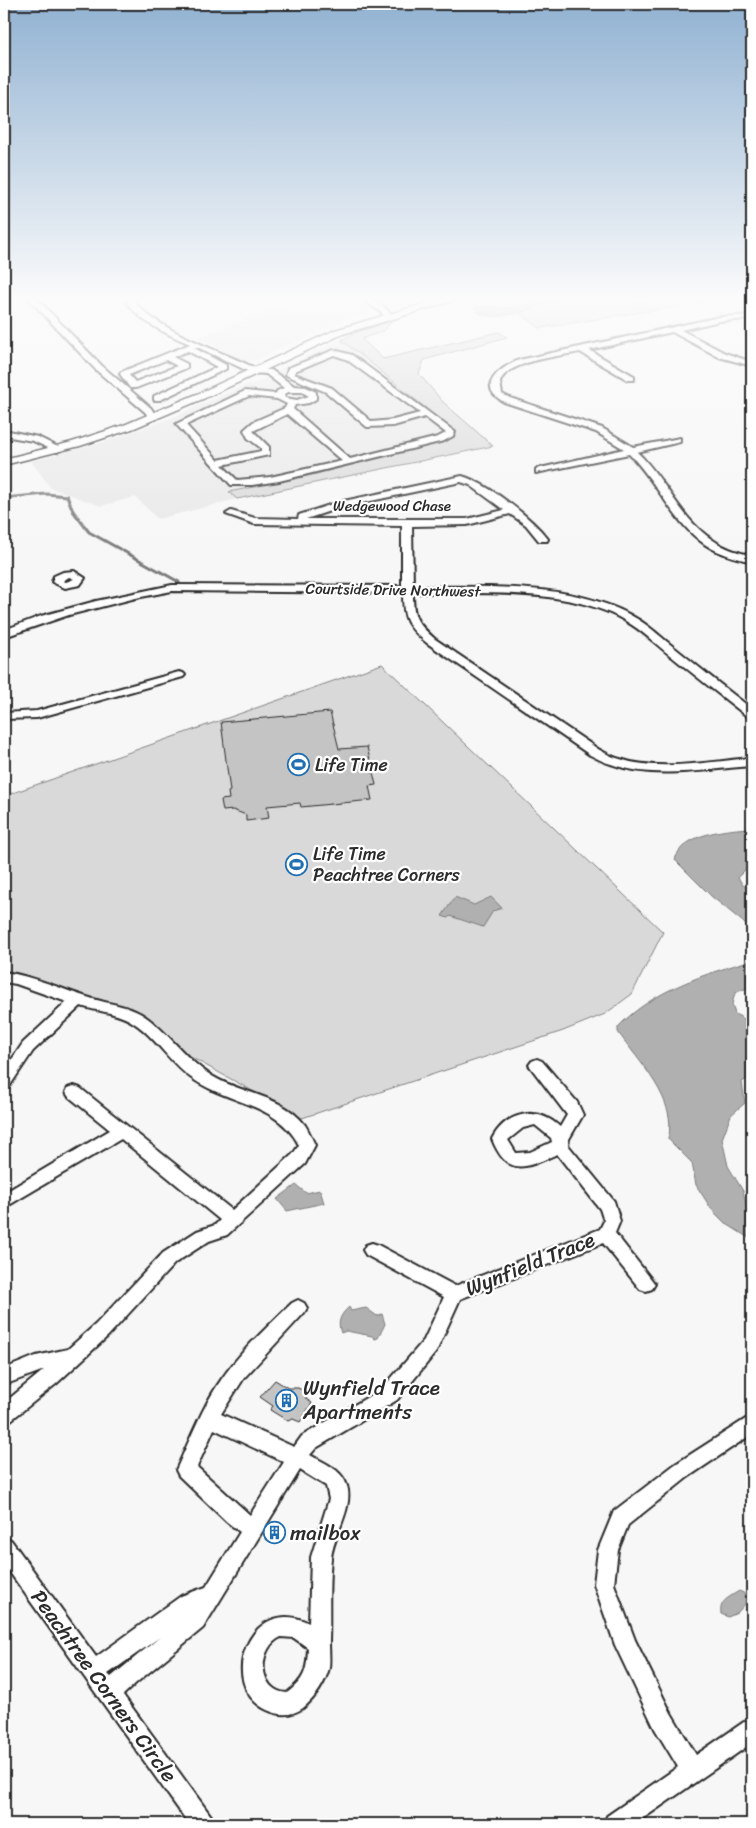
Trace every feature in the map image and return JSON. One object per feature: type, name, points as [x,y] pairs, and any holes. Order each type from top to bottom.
[{"type":"main road","points":[[4,462],[109,434],[245,383]]},
{"type":"street","points":[[117,383],[148,410],[153,417]]},
{"type":"street","points":[[157,398],[188,383]]},
{"type":"street","points":[[267,383],[281,394],[290,406],[348,462]]},
{"type":"street","points":[[284,383],[292,389]]},
{"type":"street","points":[[312,383],[329,390],[370,425],[394,424],[428,414]]},
{"type":"street","points":[[313,394],[308,390],[292,389],[281,394],[248,393],[180,424],[234,483],[240,484],[348,462],[441,439],[450,434],[451,432],[385,383]]},
{"type":"street","points":[[495,383],[498,395],[506,400],[589,427],[630,450],[649,467],[680,512],[703,540],[724,551],[752,559]]},
{"type":"street","points":[[216,464],[266,453],[265,447],[251,436],[248,430],[290,406],[307,401],[313,394],[329,390]]},
{"type":"street","points":[[4,434],[36,438],[57,449]]},
{"type":"street","points":[[539,471],[677,440]]},
{"type":"street","points":[[292,520],[339,505],[447,480],[462,479],[473,483],[529,523],[543,539]]},
{"type":"street","name":"Wedgewood Chase","points":[[231,514],[254,521],[407,523],[467,522],[510,511]]},
{"type":"street","points":[[407,523],[408,614],[417,629],[430,641],[594,752],[616,762],[638,766],[666,767],[752,762]]},
{"type":"street","name":"Courtside Drive Northwest","points":[[4,634],[80,596],[185,587],[408,589],[548,594],[579,600],[608,609],[641,627],[752,715]]},
{"type":"street","points":[[4,716],[37,714],[179,675]]},
{"type":"street","points":[[4,977],[17,979],[102,1008],[123,1011],[149,1026],[196,1073],[217,1084],[255,1098],[287,1118],[304,1135],[307,1145],[299,1159],[221,1230],[203,1236],[169,1258],[102,1330],[49,1378],[4,1414]]},
{"type":"street","points":[[4,1083],[28,1047],[79,999]]},
{"type":"street","name":"Wynfield Trace","points":[[108,1694],[128,1675],[196,1621],[297,1458],[309,1442],[390,1394],[430,1346],[454,1294],[606,1234],[612,1222],[608,1206],[561,1142],[575,1114],[571,1106],[537,1064]]},
{"type":"street","points":[[74,1092],[232,1220]]},
{"type":"street","points":[[4,1201],[122,1130]]},
{"type":"street","name":"Wynfield Trace","points":[[606,1234],[646,1284]]},
{"type":"street","name":"Wynfield Trace","points":[[372,1250],[454,1294]]},
{"type":"street","points":[[253,1529],[234,1515],[186,1470],[219,1395],[239,1368],[298,1308]]},
{"type":"street","points":[[4,1377],[36,1364],[71,1357]]},
{"type":"street","points":[[210,1418],[297,1458],[333,1479],[338,1487],[339,1499],[321,1557],[319,1643]]},
{"type":"street","points":[[693,1770],[663,1721],[626,1645],[604,1584],[608,1550],[621,1518],[681,1471],[752,1424]]},
{"type":"street","name":"Peachtree Corners Circle","points":[[4,1547],[203,1824]]},
{"type":"street","points":[[93,1672],[188,1603],[214,1594]]},
{"type":"street","points":[[615,1824],[752,1730]]},
{"type":"shaded area","points":[[255,383],[395,383],[455,432],[447,441],[312,475],[230,492],[237,499],[158,519],[135,497],[101,506],[51,488],[31,461],[104,442],[171,418],[243,386]]},
{"type":"shaded area","points":[[396,383],[427,383],[443,402],[493,446],[237,499],[229,492],[312,475],[446,441],[455,432]]},
{"type":"shaded area","name":"Life Time Peachtree Corners","points":[[382,664],[663,932],[632,994],[605,1014],[563,1031],[302,1118],[165,1043],[127,1016],[29,982],[4,980],[4,796]]},
{"type":"shaded area","points":[[752,828],[752,866],[738,877],[742,884],[752,892],[752,932],[743,922],[711,896],[675,860],[679,851],[696,838],[719,831]]},
{"type":"shaded area","points":[[455,897],[474,905],[491,897],[502,908],[493,911],[483,927],[450,916],[448,918],[442,916]]},
{"type":"shaded area","points":[[752,960],[752,989],[747,988],[735,993],[732,1004],[735,1014],[752,1023],[752,1076],[742,1082],[745,1103],[731,1115],[722,1139],[728,1166],[743,1191],[748,1213],[752,1217],[752,1240],[725,1223],[712,1210],[696,1185],[692,1163],[668,1139],[670,1125],[668,1110],[662,1096],[655,1082],[618,1032],[618,1027],[632,1014],[663,993],[716,971]]},
{"type":"shaded area","points":[[296,1185],[306,1193],[320,1190],[324,1203],[287,1211],[277,1199]]},
{"type":"shaded area","points":[[349,1307],[351,1311],[366,1308],[377,1316],[382,1314],[385,1324],[378,1338],[375,1339],[372,1336],[346,1331],[341,1333],[340,1319]]},
{"type":"shaded area","points":[[739,1591],[748,1595],[748,1601],[737,1613],[728,1617],[721,1614],[723,1603]]},
{"type":"building","name":"Life Time","points":[[330,712],[339,749],[367,747],[376,785],[369,786],[372,800],[301,807],[300,803],[267,806],[269,818],[246,821],[246,815],[233,810],[223,811],[221,800],[229,799],[228,792],[230,791],[221,722]]},
{"type":"building","name":"Wynfield Trace Apartments","points":[[275,1380],[288,1388],[298,1388],[306,1392],[306,1399],[312,1403],[300,1422],[293,1419],[288,1421],[270,1410],[273,1406],[260,1397]]},
{"type":"building","name":"mailbox","points":[[273,1523],[284,1527],[275,1543],[265,1539]]},
{"type":"waterway","points":[[4,498],[46,494],[67,496],[73,511],[89,532],[179,582]]},
{"type":"place","name":"Life Time","points":[[299,765]]},
{"type":"place","name":"Life Time Peachtree Corners","points":[[297,864]]},
{"type":"place","name":"Wynfield Trace Apartments","points":[[287,1400]]},
{"type":"place","name":"mailbox","points":[[274,1533]]}]
